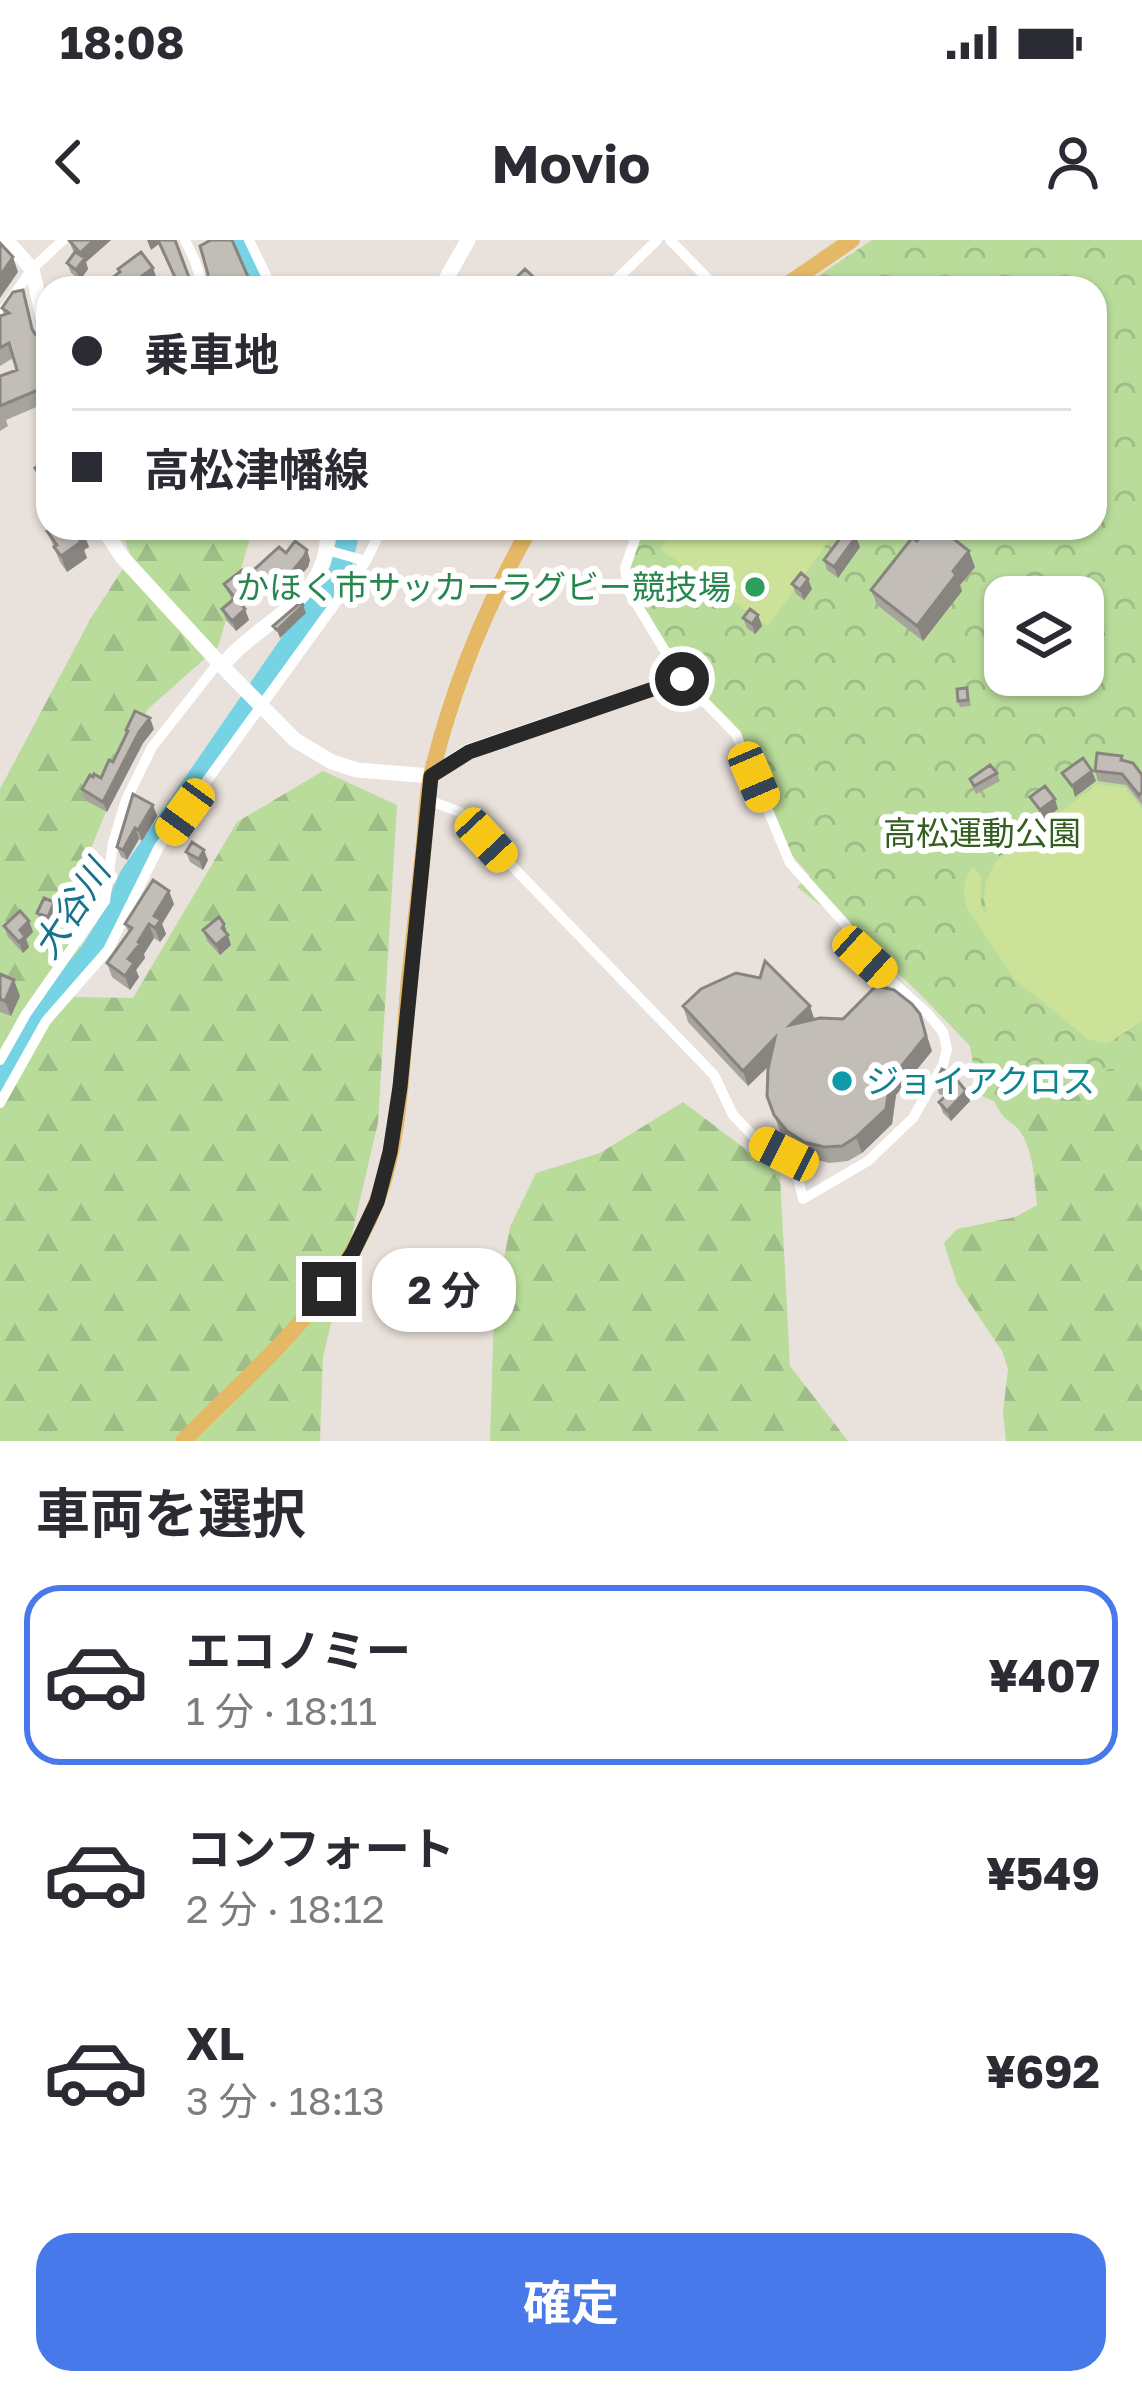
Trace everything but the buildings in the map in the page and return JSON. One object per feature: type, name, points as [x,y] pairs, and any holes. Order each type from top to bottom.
[{"type":"main road","points":[[800,276],[852,240]]},
{"type":"main road","points":[[183,1441],[329,1289],[377,1202],[400,1087],[431,776],[479,629],[523,540]]},
{"type":"street","points":[[7,240],[32,269],[36,286]]},
{"type":"street","points":[[0,315],[32,269],[63,240]]},
{"type":"street","points":[[185,240],[199,276]]},
{"type":"street","points":[[249,240],[266,276]]},
{"type":"street","points":[[448,276],[468,240]]},
{"type":"street","points":[[620,276],[657,240]]},
{"type":"street","points":[[670,240],[705,276]]},
{"type":"street","points":[[111,540],[220,664],[295,740],[357,770],[431,776],[469,752],[682,679]]},
{"type":"street","points":[[0,1060],[26,1014],[105,901],[112,844],[126,800],[152,747],[220,664],[311,587],[332,552],[330,540]]},
{"type":"street","points":[[0,1103],[46,1021],[108,950],[159,847],[375,540]]},
{"type":"street","points":[[428,800],[460,812],[714,1075],[734,1115],[758,1140],[794,1161],[803,1199],[868,1161],[914,1118],[943,1065],[943,1032],[865,957],[845,924],[790,863],[736,734],[682,679],[628,590],[626,568],[635,540]]},
{"type":"street","points":[[332,552],[364,561]]},
{"type":"green space","name":"高松運動公園","points":[[872,240],[1142,240],[1142,1063],[1106,1070],[1094,1093],[1058,1095],[1030,1110],[978,1094],[970,1046],[845,924],[797,887],[810,876],[791,854],[740,732],[691,684],[630,588],[628,569],[639,540],[1107,540],[1107,276],[818,276]]},
{"type":"green space","points":[[125,540],[249,540],[218,647],[147,710],[71,898],[83,922],[75,997],[133,998],[237,822],[323,771],[397,805],[378,1123],[323,1357],[320,1441],[0,1441],[0,789],[91,618],[131,556]]},
{"type":"green space","name":"かほく市サッカーラグビー競技場","points":[[667,540],[829,540],[768,626],[660,549]]},
{"type":"green space","points":[[1097,784],[1125,788],[1142,809],[1142,1021],[1107,1044],[1088,1039],[1014,979],[965,905],[964,884],[972,867],[981,876],[981,907],[987,916],[985,884],[995,862]]},
{"type":"green space","points":[[961,1021],[1142,1025],[1142,1441],[1006,1441],[1003,1413],[1008,1369],[1002,1351],[957,1284],[944,1243],[957,1229],[1015,1217],[1037,1205],[1035,1186],[1024,1137],[993,1099]]},
{"type":"green space","points":[[683,1102],[780,1175],[790,1366],[848,1441],[490,1441],[494,1312],[510,1227],[536,1173],[600,1153]]},
{"type":"waterway","name":"大谷川","points":[[237,240],[253,276]]},
{"type":"waterway","name":"大谷川","points":[[0,1084],[47,1002],[107,926],[130,876],[340,571],[347,540]]},
{"type":"place","name":"かほく市サッカーラグビー競技場","points":[[755,587]]},
{"type":"place","name":"ジョイアクロス","points":[[842,1081]]},
{"type":"route","points":[[329,1289],[377,1202],[390,1152],[431,776],[469,752],[682,679]]}]
